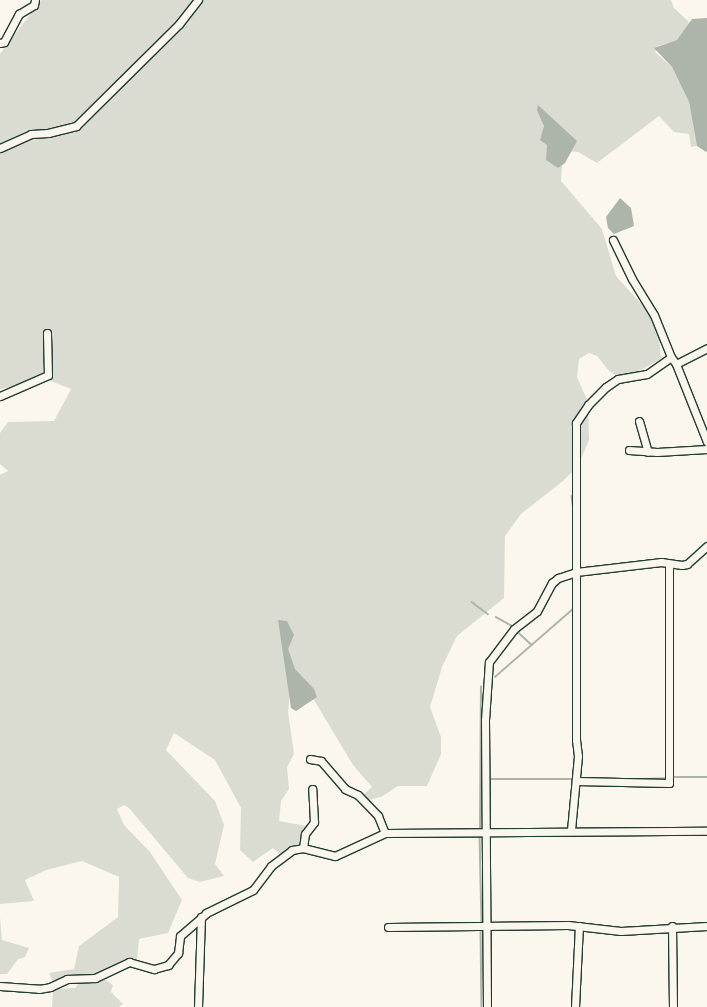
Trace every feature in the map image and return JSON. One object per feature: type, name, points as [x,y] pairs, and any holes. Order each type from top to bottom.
[{"type":"street","points":[[0,43],[4,42],[19,14],[34,5],[35,0]]},
{"type":"street","points":[[0,148],[31,134],[66,130],[80,122],[179,24],[198,0]]},
{"type":"street","points":[[613,240],[632,279],[654,315],[671,357],[676,364],[707,442]]},
{"type":"street","points":[[0,396],[48,375],[47,333]]},
{"type":"street","points":[[676,364],[707,348]]},
{"type":"street","points":[[571,830],[576,781],[576,423],[588,405],[606,387],[618,379],[647,374],[671,357]]},
{"type":"street","points":[[639,421],[648,452]]},
{"type":"street","points":[[629,450],[648,452],[707,449]]},
{"type":"street","points":[[487,1007],[485,720],[489,662],[514,629],[537,611],[552,583],[558,578],[576,572],[661,562],[669,564],[687,564],[707,546]]},
{"type":"street","points":[[576,781],[669,783],[669,564]]},
{"type":"street","points":[[310,759],[321,761],[345,788],[358,795],[378,816],[385,833]]},
{"type":"street","points":[[302,848],[305,834],[314,822],[312,789]]},
{"type":"street","points":[[0,986],[22,989],[50,987],[67,979],[94,978],[129,962],[154,969],[162,968],[175,959],[180,936],[201,917],[253,890],[260,879],[281,856],[302,848],[335,856],[385,833],[571,830],[707,831]]},
{"type":"street","points":[[198,1007],[201,917]]},
{"type":"street","points":[[575,1007],[579,926]]},
{"type":"street","points":[[388,927],[579,926],[621,931],[672,926],[707,926]]},
{"type":"street","points":[[672,926],[673,1007]]},
{"type":"shaded area","points":[[41,0],[671,0],[674,8],[689,22],[684,34],[677,40],[658,46],[655,52],[672,67],[689,102],[697,146],[691,147],[689,134],[674,132],[659,116],[597,163],[578,152],[563,151],[561,181],[602,229],[616,276],[658,323],[661,359],[635,373],[617,376],[609,371],[597,356],[589,353],[579,359],[577,377],[588,402],[589,440],[578,466],[563,481],[521,514],[505,536],[504,598],[457,636],[442,667],[430,707],[441,737],[441,754],[427,786],[398,786],[381,797],[365,801],[362,796],[372,787],[353,765],[299,675],[291,680],[288,712],[294,754],[287,767],[289,789],[281,801],[279,821],[306,826],[301,846],[280,854],[273,848],[253,862],[240,850],[241,808],[215,760],[174,733],[166,750],[215,801],[224,825],[215,864],[224,876],[200,882],[188,878],[129,808],[124,805],[117,809],[124,825],[150,852],[182,900],[168,933],[139,939],[137,960],[124,960],[94,976],[53,982],[49,973],[74,969],[79,946],[118,917],[119,877],[82,861],[46,870],[25,880],[34,901],[0,904],[0,475],[8,471],[0,464],[0,433],[8,422],[54,421],[71,389],[48,380],[0,389],[0,54]]},
{"type":"shaded area","points":[[707,18],[706,152],[697,146],[689,102],[672,67],[654,48],[677,40],[692,19]]},
{"type":"shaded area","points":[[538,105],[577,141],[565,163],[558,168],[546,160],[547,145],[540,140],[544,126],[537,110]]},
{"type":"shaded area","points":[[620,198],[631,208],[634,226],[614,234],[608,228],[606,217]]},
{"type":"shaded area","points":[[278,620],[287,621],[294,635],[288,649],[295,669],[314,689],[317,697],[296,711],[291,708]]},
{"type":"shaded area","points":[[0,917],[2,940],[29,948],[25,957],[18,959],[7,974],[0,974]]},
{"type":"shaded area","points":[[102,978],[113,985],[111,992],[123,1004],[119,1007],[52,1007],[53,989],[75,988],[82,979]]},
{"type":"waterway","points":[[572,496],[573,504]]},
{"type":"waterway","points":[[573,518],[573,526]]},
{"type":"waterway","points":[[573,544],[573,556]]},
{"type":"waterway","points":[[472,602],[488,614]]},
{"type":"waterway","points":[[495,677],[573,609]]},
{"type":"waterway","points":[[496,617],[512,626]]},
{"type":"waterway","points":[[518,632],[532,645]]},
{"type":"waterway","points":[[480,828],[481,687]]},
{"type":"waterway","points":[[671,777],[707,777]]},
{"type":"waterway","points":[[643,779],[667,778]]},
{"type":"waterway","points":[[487,779],[573,779]]},
{"type":"waterway","points":[[480,835],[482,923]]},
{"type":"waterway","points":[[481,928],[482,1007]]}]
